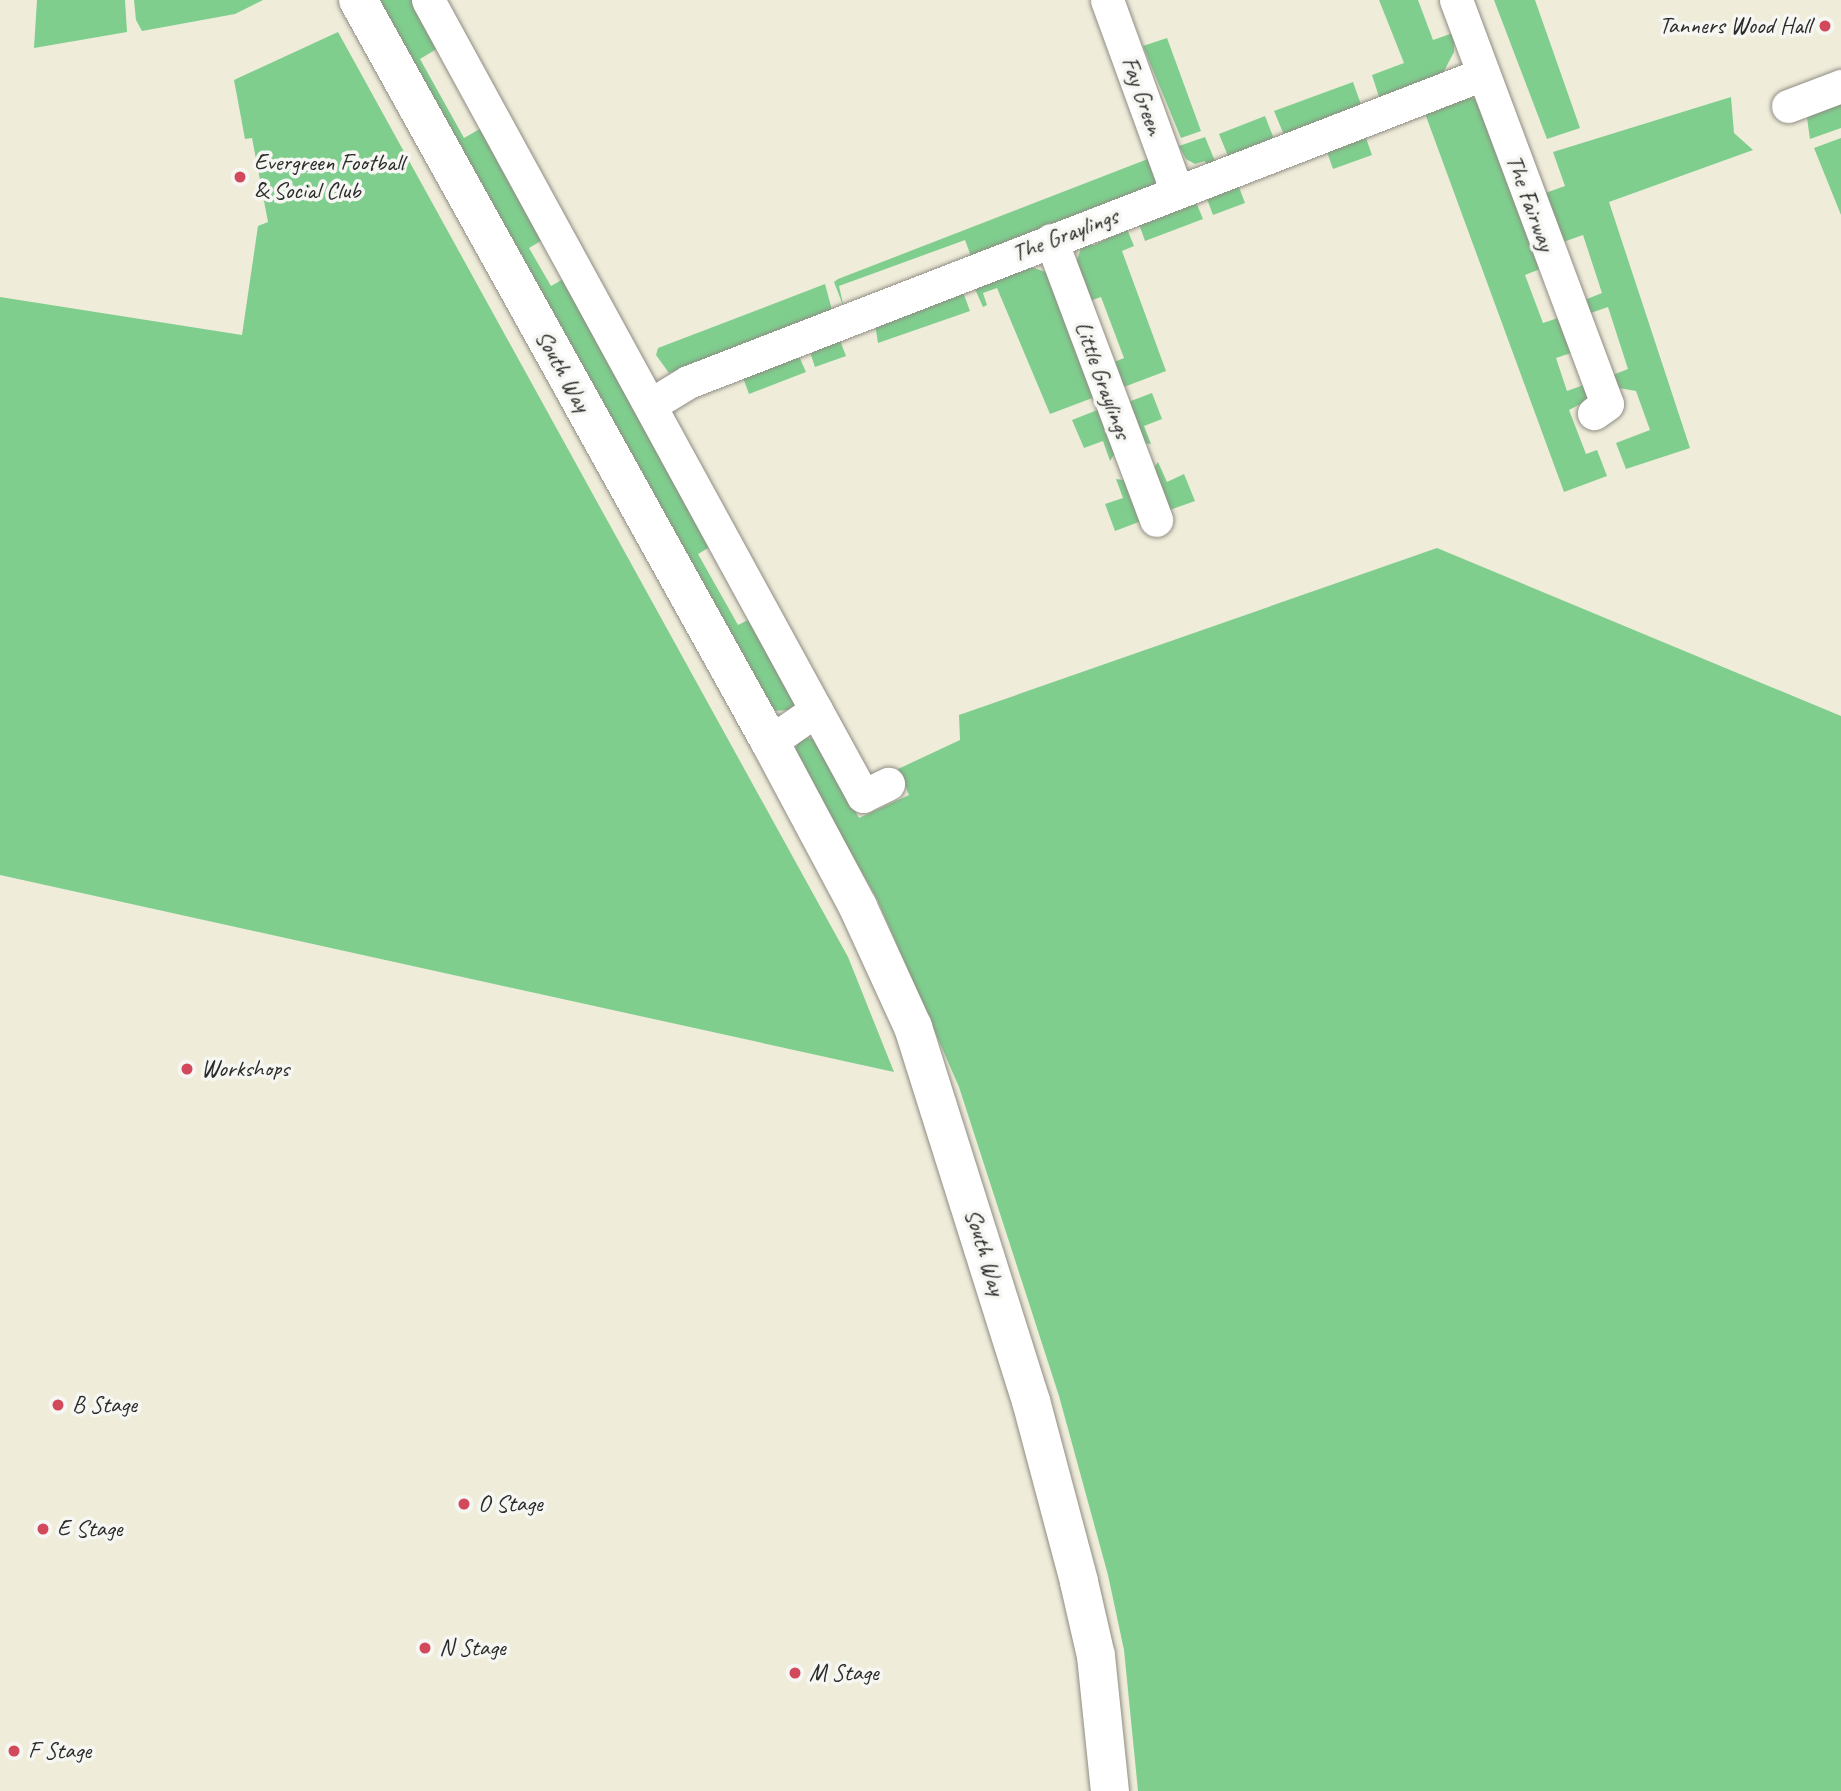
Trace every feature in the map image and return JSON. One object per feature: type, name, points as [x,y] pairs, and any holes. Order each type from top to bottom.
[{"type":"street","name":"South Way","points":[[358,0],[770,742],[858,907],[913,1027],[1031,1401],[1079,1582],[1096,1656],[1110,1791]]},
{"type":"street","points":[[428,0],[652,404],[863,796],[888,784]]},
{"type":"street","name":"Fay Green","points":[[1107,0],[1177,192]]},
{"type":"street","name":"The Fairway","points":[[1456,0],[1610,407]]},
{"type":"street","name":"The Graylings","points":[[652,404],[688,382],[1483,74]]},
{"type":"street","points":[[1788,106],[1841,86]]},
{"type":"street","name":"Little Graylings","points":[[1051,240],[1156,520]]},
{"type":"street","points":[[770,742],[816,710]]},
{"type":"green space","points":[[37,0],[125,0],[127,32],[34,48]]},
{"type":"green space","points":[[134,0],[263,0],[235,14],[142,31],[136,20]]},
{"type":"green space","points":[[373,0],[414,0],[440,47],[420,59],[464,138],[485,126],[546,238],[529,248],[551,286],[567,277],[715,544],[698,554],[738,625],[756,616],[796,702],[791,710],[770,711]]},
{"type":"green space","points":[[1379,0],[1418,0],[1433,40],[1453,33],[1455,37],[1454,52],[1443,73],[1381,103],[1372,75],[1404,63]]},
{"type":"green space","points":[[1494,0],[1535,0],[1580,128],[1547,139]]},
{"type":"green space","points":[[338,32],[848,957],[894,1072],[0,875],[0,297],[242,335],[258,226],[268,222],[252,138],[245,139],[234,80]]},
{"type":"green space","points":[[1167,38],[1201,131],[1181,138],[1143,46]]},
{"type":"green space","points":[[1353,82],[1363,110],[1284,135],[1274,111]]},
{"type":"green space","points":[[1467,96],[1475,99],[1545,267],[1525,275],[1543,323],[1564,316],[1577,351],[1556,358],[1567,391],[1589,383],[1588,400],[1569,410],[1586,454],[1597,450],[1607,476],[1564,492],[1423,108]]},
{"type":"green space","points":[[1731,97],[1734,133],[1753,150],[1609,202],[1690,448],[1626,469],[1616,443],[1650,430],[1636,391],[1619,388],[1605,378],[1628,369],[1608,307],[1582,316],[1577,303],[1602,293],[1583,235],[1555,245],[1537,196],[1565,186],[1553,152]]},
{"type":"green space","points":[[1841,98],[1841,128],[1810,139],[1807,118],[1818,107]]},
{"type":"green space","points":[[1265,116],[1274,139],[1228,156],[1219,134]]},
{"type":"green space","points":[[1205,137],[1215,161],[1208,169],[1205,161],[1195,164],[1186,159],[1179,146]]},
{"type":"green space","points":[[1366,138],[1372,155],[1333,169],[1327,152]]},
{"type":"green space","points":[[1841,138],[1841,215],[1814,148]]},
{"type":"green space","points":[[1153,157],[1157,177],[1153,189],[972,259],[965,240],[839,286],[844,308],[834,282],[838,279]]},
{"type":"green space","points":[[1239,187],[1245,203],[1213,215],[1207,199]]},
{"type":"green space","points":[[1196,202],[1203,219],[1145,241],[1139,224]]},
{"type":"green space","points":[[1127,229],[1134,246],[1122,251],[1166,371],[1116,390],[1107,365],[1124,358],[1101,297],[1084,303],[1075,266],[1082,245],[1094,245]]},
{"type":"green space","points":[[1028,266],[1046,272],[1095,397],[1050,414],[997,288],[983,293],[987,305],[983,307],[974,287]]},
{"type":"green space","points":[[825,284],[832,310],[669,373],[656,355],[658,348]]},
{"type":"green space","points":[[963,292],[970,311],[878,343],[875,324]]},
{"type":"green space","points":[[839,338],[846,356],[815,367],[809,349]]},
{"type":"green space","points":[[798,354],[806,372],[749,394],[742,375]]},
{"type":"green space","points":[[1152,393],[1162,419],[1144,426],[1151,444],[1143,443],[1123,404]]},
{"type":"green space","points":[[1100,409],[1115,453],[1110,461],[1103,441],[1084,448],[1072,420]]},
{"type":"green space","points":[[1158,462],[1167,482],[1184,474],[1195,501],[1164,512],[1152,470]]},
{"type":"green space","points":[[1116,479],[1124,480],[1144,520],[1115,531],[1105,504],[1123,498]]},
{"type":"green space","points":[[1437,548],[1841,716],[1841,1791],[1138,1791],[1124,1650],[1108,1575],[1059,1396],[959,1087],[877,899],[794,752],[801,737],[819,740],[859,818],[909,795],[898,769],[960,740],[959,715]]},
{"type":"place","name":"Tanners Wood Hall","points":[[1825,26]]},
{"type":"place","name":"Evergreen Football & Social Club","points":[[240,177]]},
{"type":"place","name":"Workshops","points":[[187,1069]]},
{"type":"place","name":"B Stage","points":[[58,1405]]},
{"type":"place","name":"O Stage","points":[[464,1504]]},
{"type":"place","name":"E Stage","points":[[43,1529]]},
{"type":"place","name":"N Stage","points":[[425,1648]]},
{"type":"place","name":"M Stage","points":[[795,1673]]},
{"type":"place","name":"F Stage","points":[[14,1751]]}]
